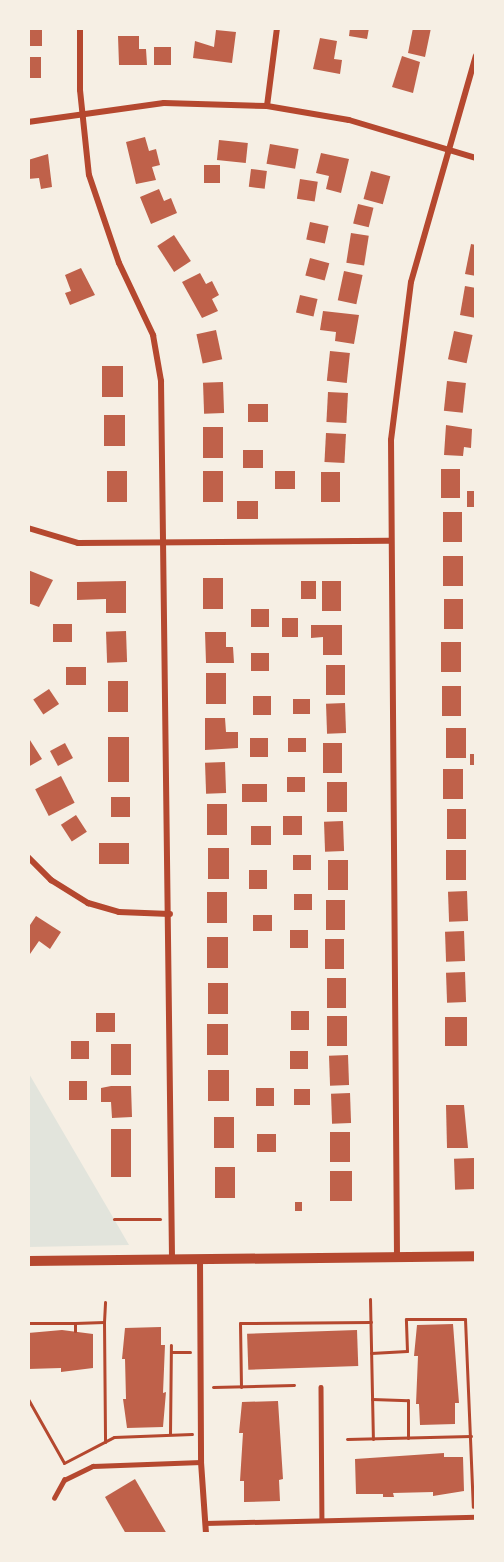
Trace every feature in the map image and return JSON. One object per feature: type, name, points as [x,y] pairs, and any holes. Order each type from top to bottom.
[{"type":"street","points":[[80,28],[82,112],[89,175],[102,221],[148,318],[158,352],[170,914],[172,1259]]},
{"type":"street","points":[[267,106],[277,28]]},
{"type":"street","points":[[397,1257],[389,541],[391,440],[401,339],[421,240],[476,56]]},
{"type":"street","points":[[28,122],[82,112],[164,103],[267,106],[349,120],[476,158]]},
{"type":"street","points":[[28,528],[78,543],[389,541]]},
{"type":"street","points":[[28,857],[51,880],[88,903],[119,912],[170,914]]},
{"type":"street","points":[[28,1261],[476,1256]]},
{"type":"street","points":[[200,1258],[201,1462],[206,1533]]},
{"type":"lane","points":[[321,1387],[322,1519]]},
{"type":"lane","points":[[54,1498],[64,1480],[93,1466],[201,1462]]},
{"type":"lane","points":[[205,1523],[476,1517]]},
{"type":"path","points":[[114,1219],[172,1219]]},
{"type":"path","points":[[370,1299],[373,1438]]},
{"type":"path","points":[[105,1302],[105,1442]]},
{"type":"path","points":[[371,1353],[407,1351],[406,1319],[465,1319],[473,1507]]},
{"type":"path","points":[[28,1323],[104,1322]]},
{"type":"path","points":[[241,1387],[240,1323],[371,1322]]},
{"type":"path","points":[[75,1323],[75,1331]]},
{"type":"path","points":[[170,1434],[171,1345]]},
{"type":"path","points":[[171,1352],[192,1352]]},
{"type":"path","points":[[213,1387],[294,1385]]},
{"type":"path","points":[[28,1399],[64,1463],[105,1442],[124,1436],[192,1434]]},
{"type":"path","points":[[372,1399],[408,1400],[408,1438]]},
{"type":"path","points":[[347,1439],[471,1436]]},
{"type":"shaded area","points":[[28,1072],[114,1219],[129,1245],[29,1247]]},
{"type":"building","points":[[28,28],[42,28],[42,46],[28,46]]},
{"type":"building","points":[[350,28],[369,28],[367,39],[349,36]]},
{"type":"building","points":[[413,28],[431,28],[425,57],[408,53]]},
{"type":"building","points":[[216,30],[236,32],[232,63],[193,58],[195,41],[214,47]]},
{"type":"building","points":[[118,36],[139,36],[139,49],[146,49],[147,65],[119,65]]},
{"type":"building","points":[[320,38],[337,41],[334,59],[342,60],[340,74],[313,69]]},
{"type":"building","points":[[154,47],[171,47],[171,65],[154,65]]},
{"type":"building","points":[[402,56],[420,62],[413,93],[392,87]]},
{"type":"building","points":[[28,57],[41,57],[41,78],[28,78]]},
{"type":"building","points":[[145,137],[149,151],[156,149],[160,165],[152,167],[156,180],[136,184],[126,142]]},
{"type":"building","points":[[219,140],[248,143],[246,163],[217,160]]},
{"type":"building","points":[[270,144],[299,149],[295,169],[267,164]]},
{"type":"building","points":[[321,153],[349,159],[341,193],[326,189],[329,176],[316,173]]},
{"type":"building","points":[[48,154],[52,187],[41,189],[39,178],[28,179],[28,160]]},
{"type":"building","points":[[204,165],[220,165],[220,183],[204,183]]},
{"type":"building","points":[[251,169],[267,171],[265,189],[249,187]]},
{"type":"building","points":[[371,171],[390,176],[383,204],[363,199]]},
{"type":"building","points":[[300,179],[318,182],[315,202],[297,199]]},
{"type":"building","points":[[159,189],[164,201],[171,198],[177,213],[151,224],[140,197]]},
{"type":"building","points":[[358,204],[374,208],[369,227],[353,223]]},
{"type":"building","points":[[310,222],[329,226],[325,244],[306,240]]},
{"type":"building","points":[[351,233],[369,236],[364,265],[346,263]]},
{"type":"building","points":[[174,235],[191,261],[174,272],[157,246]]},
{"type":"building","points":[[471,244],[476,245],[476,276],[465,274]]},
{"type":"building","points":[[310,258],[329,263],[325,281],[305,275]]},
{"type":"building","points":[[81,268],[95,295],[70,305],[65,293],[71,291],[65,275]]},
{"type":"building","points":[[344,271],[363,275],[356,304],[338,300]]},
{"type":"building","points":[[200,273],[206,284],[212,281],[219,295],[212,299],[218,311],[202,318],[182,282]]},
{"type":"building","points":[[465,286],[476,288],[476,318],[460,315]]},
{"type":"building","points":[[300,295],[318,299],[313,317],[296,313]]},
{"type":"building","points":[[323,311],[359,315],[354,344],[335,341],[336,332],[320,330]]},
{"type":"building","points":[[216,330],[222,359],[203,364],[196,334]]},
{"type":"building","points":[[454,331],[473,335],[467,363],[448,359]]},
{"type":"building","points":[[330,351],[350,353],[347,383],[327,381]]},
{"type":"building","points":[[102,366],[123,366],[123,397],[102,397]]},
{"type":"building","points":[[447,381],[466,383],[463,413],[444,411]]},
{"type":"building","points":[[223,382],[224,413],[204,414],[203,383]]},
{"type":"building","points":[[328,392],[348,393],[346,423],[326,422]]},
{"type":"building","points":[[248,404],[268,404],[268,422],[248,422]]},
{"type":"building","points":[[104,415],[125,415],[125,446],[104,446]]},
{"type":"building","points":[[446,425],[472,429],[471,448],[464,447],[463,456],[444,455]]},
{"type":"building","points":[[203,427],[223,427],[223,458],[203,458]]},
{"type":"building","points":[[326,433],[346,434],[344,463],[324,462]]},
{"type":"building","points":[[243,450],[263,450],[263,468],[243,468]]},
{"type":"building","points":[[441,469],[460,469],[460,498],[441,498]]},
{"type":"building","points":[[107,471],[127,471],[127,502],[107,502]]},
{"type":"building","points":[[203,471],[223,471],[223,502],[203,502]]},
{"type":"building","points":[[275,471],[295,471],[295,489],[275,489]]},
{"type":"building","points":[[321,472],[340,472],[340,502],[321,502]]},
{"type":"building","points":[[467,491],[476,491],[476,507],[467,507]]},
{"type":"building","points":[[237,501],[258,501],[258,519],[237,519]]},
{"type":"building","points":[[443,512],[462,512],[462,542],[443,542]]},
{"type":"building","points":[[443,556],[463,556],[463,586],[443,586]]},
{"type":"building","points":[[28,570],[53,580],[39,607],[28,603]]},
{"type":"building","points":[[203,578],[223,578],[223,609],[203,609]]},
{"type":"building","points":[[126,581],[126,613],[106,613],[106,599],[77,600],[77,582]]},
{"type":"building","points":[[301,581],[316,581],[316,599],[301,599]]},
{"type":"building","points":[[322,581],[341,581],[341,611],[322,611]]},
{"type":"building","points":[[444,599],[463,599],[463,629],[444,629]]},
{"type":"building","points":[[251,609],[269,609],[269,627],[251,627]]},
{"type":"building","points":[[282,618],[298,618],[298,637],[282,637]]},
{"type":"building","points":[[53,624],[72,624],[72,642],[53,642]]},
{"type":"building","points":[[311,625],[342,625],[342,655],[323,655],[323,637],[311,638]]},
{"type":"building","points":[[126,631],[127,662],[107,663],[106,632]]},
{"type":"building","points":[[205,632],[226,632],[226,647],[233,647],[234,663],[206,663]]},
{"type":"building","points":[[441,642],[461,642],[461,672],[441,672]]},
{"type":"building","points":[[251,653],[269,653],[269,671],[251,671]]},
{"type":"building","points":[[326,665],[345,665],[345,695],[326,695]]},
{"type":"building","points":[[66,667],[86,667],[86,685],[66,685]]},
{"type":"building","points":[[206,673],[226,673],[226,704],[206,704]]},
{"type":"building","points":[[108,681],[128,681],[128,712],[108,712]]},
{"type":"building","points":[[442,686],[461,686],[461,716],[442,716]]},
{"type":"building","points":[[49,689],[59,704],[43,715],[33,700]]},
{"type":"building","points":[[253,696],[271,696],[271,715],[253,715]]},
{"type":"building","points":[[293,699],[310,699],[310,714],[293,714]]},
{"type":"building","points":[[345,703],[346,733],[327,734],[326,704]]},
{"type":"building","points":[[205,718],[225,718],[226,732],[238,732],[238,748],[205,750]]},
{"type":"building","points":[[446,728],[466,728],[466,758],[446,758]]},
{"type":"building","points":[[28,737],[42,759],[28,767]]},
{"type":"building","points":[[108,737],[129,737],[129,782],[108,782]]},
{"type":"building","points":[[250,738],[268,738],[268,757],[250,757]]},
{"type":"building","points":[[288,738],[306,738],[306,752],[288,752]]},
{"type":"building","points":[[65,743],[73,758],[58,766],[50,751]]},
{"type":"building","points":[[323,743],[342,743],[342,773],[323,773]]},
{"type":"building","points":[[470,754],[476,754],[476,765],[470,765]]},
{"type":"building","points":[[225,762],[226,793],[206,794],[205,763]]},
{"type":"building","points":[[443,769],[463,769],[463,799],[443,799]]},
{"type":"building","points":[[61,776],[75,803],[49,816],[35,789]]},
{"type":"building","points":[[287,777],[305,777],[305,792],[287,792]]},
{"type":"building","points":[[327,782],[347,782],[347,812],[327,812]]},
{"type":"building","points":[[242,784],[267,784],[267,802],[242,802]]},
{"type":"building","points":[[111,797],[130,797],[130,817],[111,817]]},
{"type":"building","points":[[207,804],[227,804],[227,835],[207,835]]},
{"type":"building","points":[[447,809],[466,809],[466,839],[447,839]]},
{"type":"building","points":[[76,815],[87,832],[72,842],[61,825]]},
{"type":"building","points":[[283,816],[302,816],[302,835],[283,835]]},
{"type":"building","points":[[343,821],[344,851],[325,852],[324,822]]},
{"type":"building","points":[[251,826],[271,826],[271,845],[251,845]]},
{"type":"building","points":[[99,843],[129,843],[129,864],[99,864]]},
{"type":"building","points":[[208,848],[229,848],[229,879],[208,879]]},
{"type":"building","points":[[446,850],[466,850],[466,880],[446,880]]},
{"type":"building","points":[[293,855],[311,855],[311,870],[293,870]]},
{"type":"building","points":[[328,860],[348,860],[348,890],[328,890]]},
{"type":"building","points":[[249,870],[267,870],[267,889],[249,889]]},
{"type":"building","points":[[467,891],[468,921],[449,922],[448,892]]},
{"type":"building","points":[[207,892],[227,892],[227,923],[207,923]]},
{"type":"building","points":[[294,894],[312,894],[312,910],[294,910]]},
{"type":"building","points":[[326,900],[345,900],[345,930],[326,930]]},
{"type":"building","points":[[253,915],[272,915],[272,931],[253,931]]},
{"type":"building","points":[[36,916],[61,932],[50,949],[39,941],[30,954],[28,928]]},
{"type":"building","points":[[290,930],[308,930],[308,948],[290,948]]},
{"type":"building","points":[[464,931],[465,961],[446,962],[445,932]]},
{"type":"building","points":[[207,937],[228,937],[228,968],[207,968]]},
{"type":"building","points":[[325,939],[344,939],[344,969],[325,969]]},
{"type":"building","points":[[465,972],[466,1002],[447,1003],[446,973]]},
{"type":"building","points":[[327,978],[346,978],[346,1008],[327,1008]]},
{"type":"building","points":[[208,983],[228,983],[228,1014],[208,1014]]},
{"type":"building","points":[[291,1011],[309,1011],[309,1030],[291,1030]]},
{"type":"building","points":[[96,1013],[115,1013],[115,1032],[96,1032]]},
{"type":"building","points":[[327,1016],[347,1016],[347,1046],[327,1046]]},
{"type":"building","points":[[445,1017],[467,1017],[467,1046],[445,1046]]},
{"type":"building","points":[[207,1024],[228,1024],[228,1055],[207,1055]]},
{"type":"building","points":[[71,1041],[89,1041],[89,1059],[71,1059]]},
{"type":"building","points":[[111,1044],[131,1044],[131,1075],[111,1075]]},
{"type":"building","points":[[290,1051],[308,1051],[308,1069],[290,1069]]},
{"type":"building","points":[[348,1055],[349,1085],[330,1086],[329,1056]]},
{"type":"building","points":[[208,1070],[229,1070],[229,1101],[208,1101]]},
{"type":"building","points":[[69,1081],[87,1081],[87,1100],[69,1100]]},
{"type":"building","points":[[131,1086],[132,1117],[112,1118],[111,1102],[101,1102],[101,1088]]},
{"type":"building","points":[[256,1088],[274,1088],[274,1106],[256,1106]]},
{"type":"building","points":[[294,1089],[310,1089],[310,1105],[294,1105]]},
{"type":"building","points":[[350,1093],[351,1123],[332,1124],[331,1094]]},
{"type":"building","points":[[446,1105],[464,1105],[468,1148],[447,1148]]},
{"type":"building","points":[[214,1117],[234,1117],[234,1148],[214,1148]]},
{"type":"building","points":[[111,1129],[131,1129],[131,1177],[111,1177]]},
{"type":"building","points":[[330,1132],[350,1132],[350,1162],[330,1162]]},
{"type":"building","points":[[257,1134],[276,1134],[276,1152],[257,1152]]},
{"type":"building","points":[[474,1158],[475,1189],[455,1190],[454,1159]]},
{"type":"building","points":[[215,1167],[235,1167],[235,1198],[215,1198]]},
{"type":"building","points":[[330,1171],[352,1171],[352,1201],[330,1201]]},
{"type":"building","points":[[295,1202],[302,1202],[302,1211],[295,1211]]},
{"type":"building","points":[[453,1324],[459,1403],[455,1403],[455,1424],[420,1425],[419,1404],[416,1404],[418,1356],[414,1356],[417,1325]]},
{"type":"building","points":[[161,1327],[161,1345],[165,1345],[163,1393],[166,1392],[163,1427],[127,1428],[123,1399],[126,1399],[125,1359],[122,1359],[125,1328]]},
{"type":"building","points":[[62,1330],[93,1334],[93,1368],[61,1372],[61,1368],[28,1369],[28,1333]]},
{"type":"building","points":[[357,1330],[358,1366],[248,1370],[247,1334]]},
{"type":"building","points":[[278,1401],[283,1479],[279,1480],[280,1501],[244,1502],[244,1481],[240,1481],[243,1433],[239,1433],[242,1402]]},
{"type":"building","points":[[444,1453],[444,1457],[463,1457],[464,1491],[433,1496],[433,1492],[393,1493],[394,1497],[383,1497],[383,1494],[356,1494],[355,1459]]},
{"type":"building","points":[[135,1479],[167,1534],[126,1534],[105,1497]]}]
